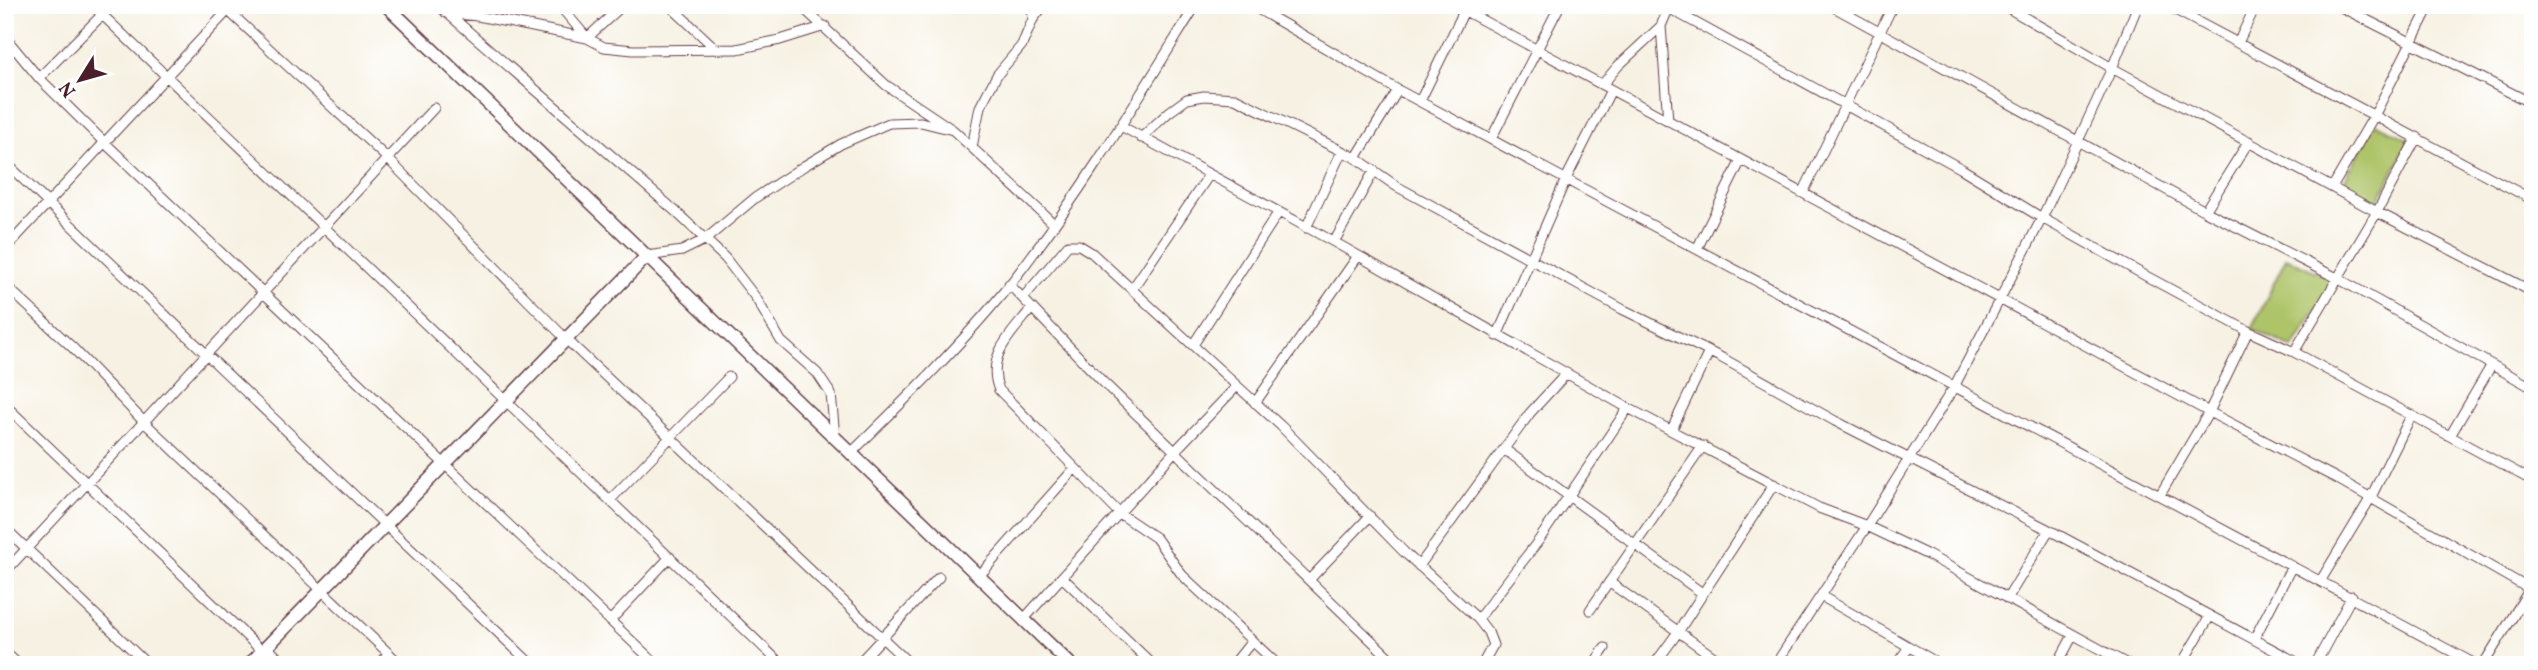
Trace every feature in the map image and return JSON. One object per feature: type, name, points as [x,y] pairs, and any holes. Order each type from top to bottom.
[{"type":"street","points":[[92,5],[782,665]]},
{"type":"street","points":[[386,5],[1071,665]]},
{"type":"street","points":[[438,5],[725,258],[756,298],[781,341],[817,373],[831,394],[835,437]]},
{"type":"street","points":[[559,5],[587,38]]},
{"type":"street","points":[[587,38],[623,5]]},
{"type":"street","points":[[669,5],[715,48]]},
{"type":"street","points":[[801,5],[886,85],[953,130],[1054,224]]},
{"type":"street","points":[[1032,5],[1033,19]]},
{"type":"street","points":[[972,148],[980,107],[997,75],[1022,45],[1033,19],[1044,5]]},
{"type":"street","points":[[851,453],[906,399],[1009,284],[1121,126],[1196,5]]},
{"type":"street","points":[[1251,5],[1398,90],[2477,665]]},
{"type":"street","points":[[1454,5],[1466,8],[1668,121],[2208,412],[2336,478],[2532,588],[2483,665]]},
{"type":"street","points":[[1491,139],[1560,5]]},
{"type":"street","points":[[1830,5],[2205,211],[2339,279],[2533,388]]},
{"type":"street","points":[[1803,193],[1894,5]]},
{"type":"street","points":[[2003,5],[2112,68],[2377,212],[2533,292]]},
{"type":"street","points":[[1775,665],[1867,526],[1954,387],[2042,218],[2112,68],[2138,5]]},
{"type":"street","points":[[2166,5],[2532,199]]},
{"type":"street","points":[[2238,43],[2256,5]]},
{"type":"street","points":[[2337,5],[2533,104]]},
{"type":"street","points":[[2333,186],[2374,116],[2430,5]]},
{"type":"street","points":[[2527,5],[2533,8]]},
{"type":"street","points":[[1668,121],[1661,26],[1667,6],[2248,331],[2294,352],[2533,481]]},
{"type":"street","points":[[5,250],[168,78],[228,7],[387,159],[566,339],[911,665]]},
{"type":"street","points":[[1420,101],[1466,8]]},
{"type":"street","points":[[446,13],[478,16],[587,38],[604,47],[633,50],[737,49],[780,40],[825,26]]},
{"type":"street","points":[[38,78],[102,15]]},
{"type":"street","points":[[1497,336],[1606,87],[1618,66],[1661,26]]},
{"type":"street","points":[[5,37],[38,78],[106,144],[657,665]]},
{"type":"street","points":[[1356,158],[1398,90]]},
{"type":"street","points":[[1141,138],[1169,111],[1187,99],[1222,96],[1235,98],[1356,158],[1447,215],[1622,309],[1709,352],[1835,421],[2049,530],[2302,665]]},
{"type":"street","points":[[5,572],[434,108]]},
{"type":"street","points":[[249,665],[647,256],[682,251],[706,239],[755,198],[841,144],[890,123],[920,122],[953,130]]},
{"type":"street","points":[[1121,126],[1334,242],[1628,408],[1819,508],[1867,526],[1928,555],[2129,665]]},
{"type":"street","points":[[2294,352],[2339,279],[2417,137]]},
{"type":"street","points":[[2205,211],[2249,141]]},
{"type":"street","points":[[1306,228],[1342,151]]},
{"type":"street","points":[[1697,250],[1741,160]]},
{"type":"street","points":[[5,162],[531,665]]},
{"type":"street","points":[[1334,242],[1374,171]]},
{"type":"street","points":[[1133,288],[1209,175]]},
{"type":"street","points":[[1193,345],[1278,213]]},
{"type":"street","points":[[1023,298],[1065,247],[1071,244],[1079,245],[1092,253],[1255,403],[1419,566],[1478,619],[1488,632],[1493,645],[1482,665]]},
{"type":"street","points":[[1255,403],[1358,256]]},
{"type":"street","points":[[1009,284],[1104,383],[1397,665]]},
{"type":"street","points":[[5,285],[73,348],[144,422],[401,665]]},
{"type":"street","points":[[1032,309],[1000,348],[995,359],[999,390],[1119,513],[1156,538],[1182,575],[1278,665]]},
{"type":"street","points":[[2160,495],[2208,412],[2248,331]]},
{"type":"street","points":[[1672,429],[1709,352]]},
{"type":"street","points":[[2450,436],[2491,366]]},
{"type":"street","points":[[1419,566],[1530,413],[1566,374]]},
{"type":"street","points":[[610,500],[729,377]]},
{"type":"street","points":[[1024,620],[1237,386]]},
{"type":"street","points":[[5,405],[264,649],[285,665]]},
{"type":"street","points":[[1478,619],[1539,540],[1628,408]]},
{"type":"street","points":[[2321,580],[2370,499],[2411,416]]},
{"type":"street","points":[[1590,610],[1703,446]]},
{"type":"street","points":[[1504,449],[1702,593]]},
{"type":"street","points":[[979,576],[1074,468]]},
{"type":"street","points":[[1654,665],[1774,484]]},
{"type":"street","points":[[1309,580],[1370,516]]},
{"type":"street","points":[[5,528],[148,665]]},
{"type":"street","points":[[2007,600],[2049,530]]},
{"type":"street","points":[[610,621],[670,558]]},
{"type":"street","points":[[2254,639],[2292,566]]},
{"type":"street","points":[[857,665],[939,577]]},
{"type":"street","points":[[1063,578],[1153,665]]},
{"type":"street","points":[[1609,582],[1725,665]]},
{"type":"street","points":[[1821,596],[1941,665]]},
{"type":"street","points":[[2315,665],[2351,596]]},
{"type":"street","points":[[2181,665],[2210,616]]},
{"type":"street","points":[[2057,665],[2073,635]]},
{"type":"street","points":[[1233,665],[1252,641]]},
{"type":"street","points":[[1896,665],[1909,647]]},
{"type":"street","points":[[1593,665],[1605,648]]},
{"type":"street","points":[[5,652],[19,665]]},
{"type":"street","points":[[378,665],[389,653]]},
{"type":"green space","points":[[2375,123],[2410,140],[2376,205],[2342,185]]},
{"type":"green space","points":[[2286,258],[2334,280],[2293,348],[2252,329]]}]
